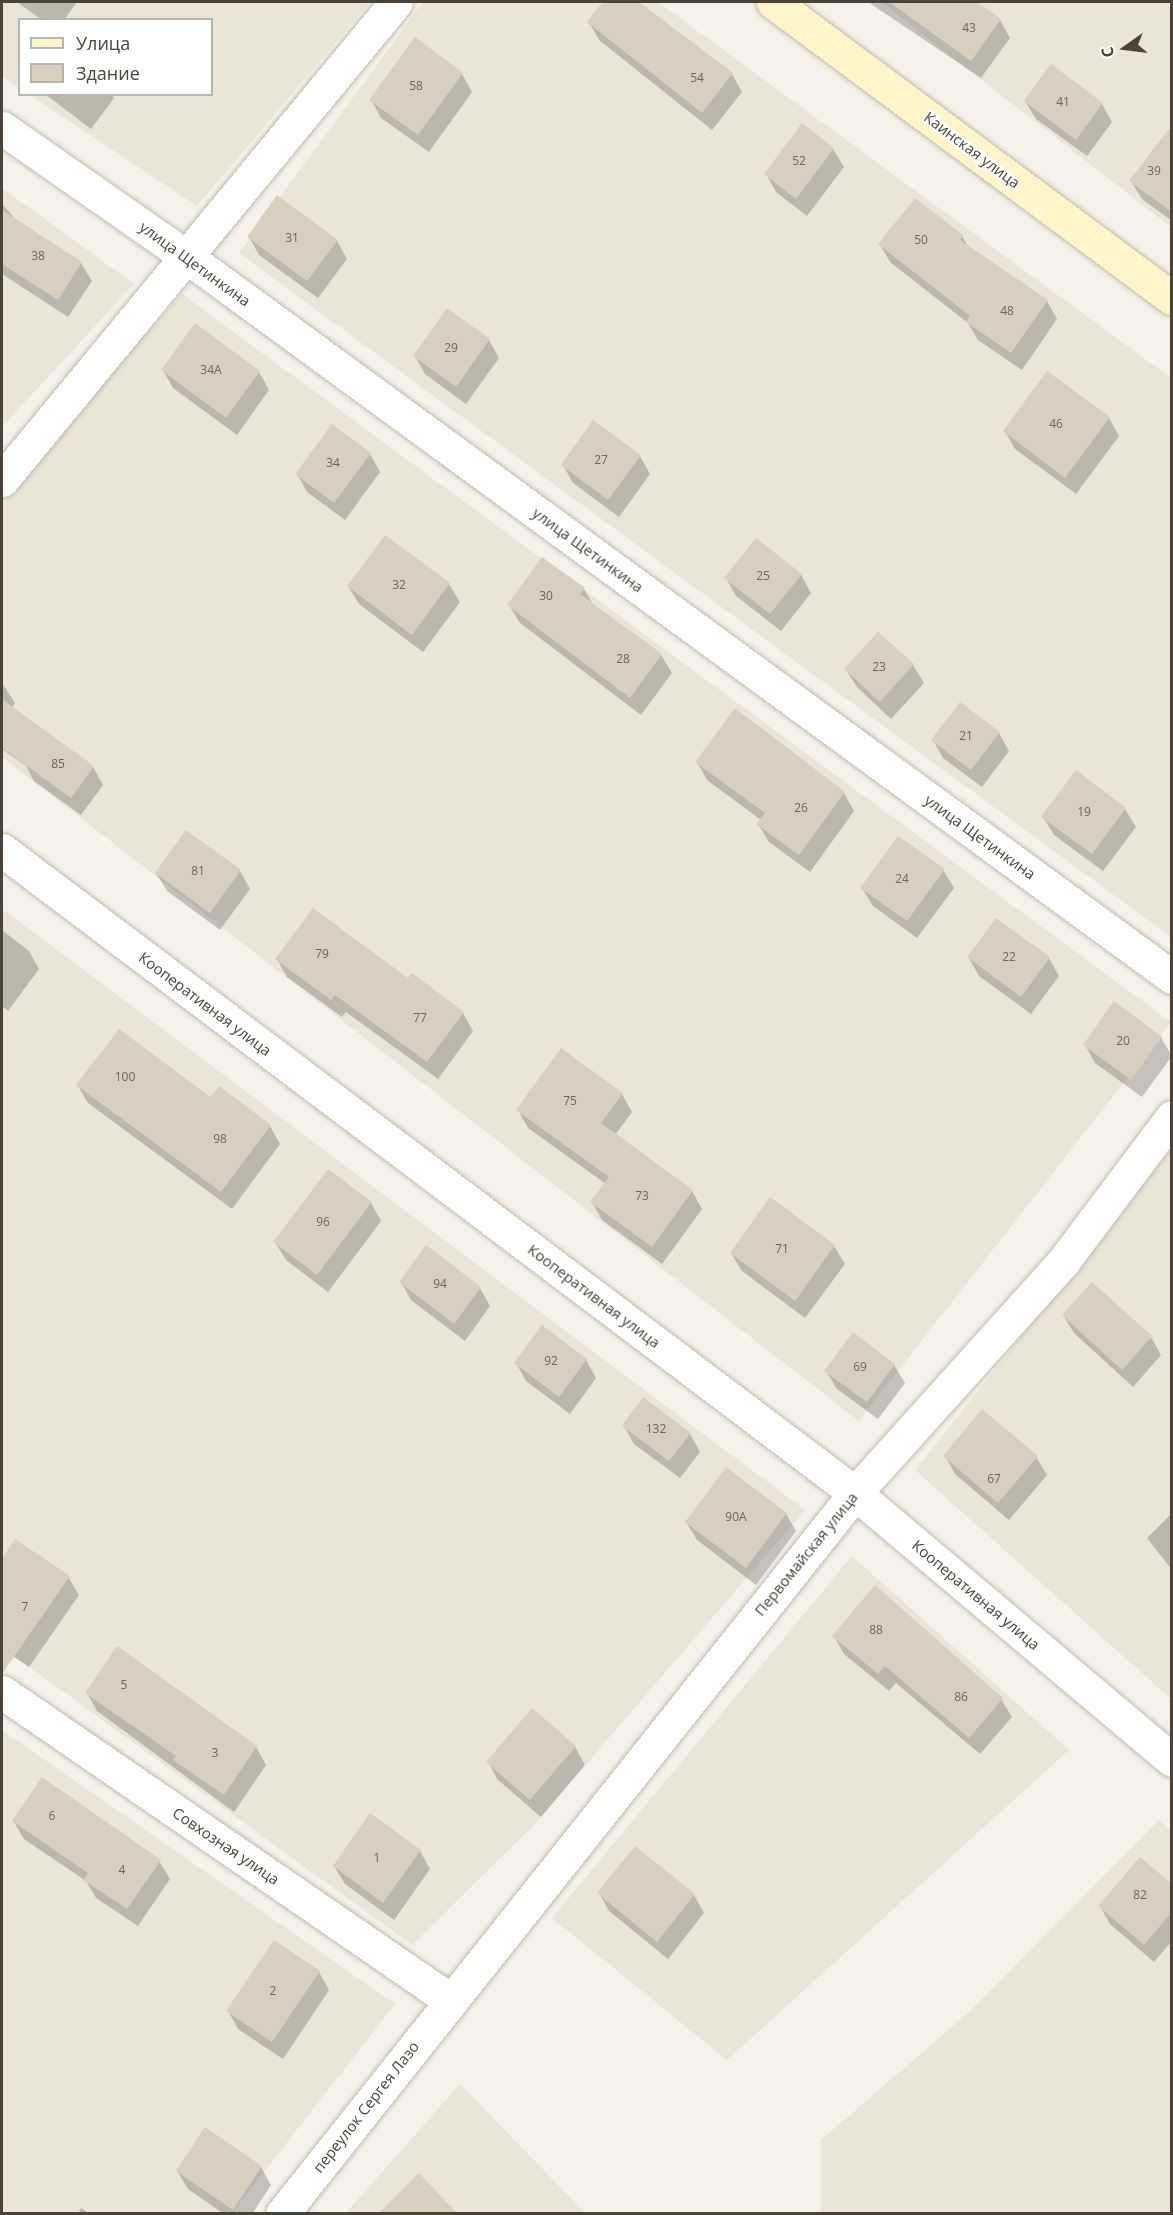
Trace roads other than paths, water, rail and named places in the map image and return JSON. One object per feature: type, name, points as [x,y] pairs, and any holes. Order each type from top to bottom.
[{"type":"main road","name":"Каинская улица","points":[[773,2],[1172,298]]},
{"type":"street","points":[[2,480],[396,2]]},
{"type":"street","name":"улица Щетинкина","points":[[2,128],[187,257],[1172,977]]},
{"type":"street","name":"Кооперативная улица","points":[[2,850],[855,1493],[1172,1760]]},
{"type":"street","name":"Первомайская улица","points":[[450,2000],[855,1493],[1064,1262],[1172,1117]]},
{"type":"street","name":"Совхозная улица","points":[[2,1692],[450,2000]]},
{"type":"street","name":"переулок Сергея Лазо","points":[[282,2214],[450,2000]]}]
